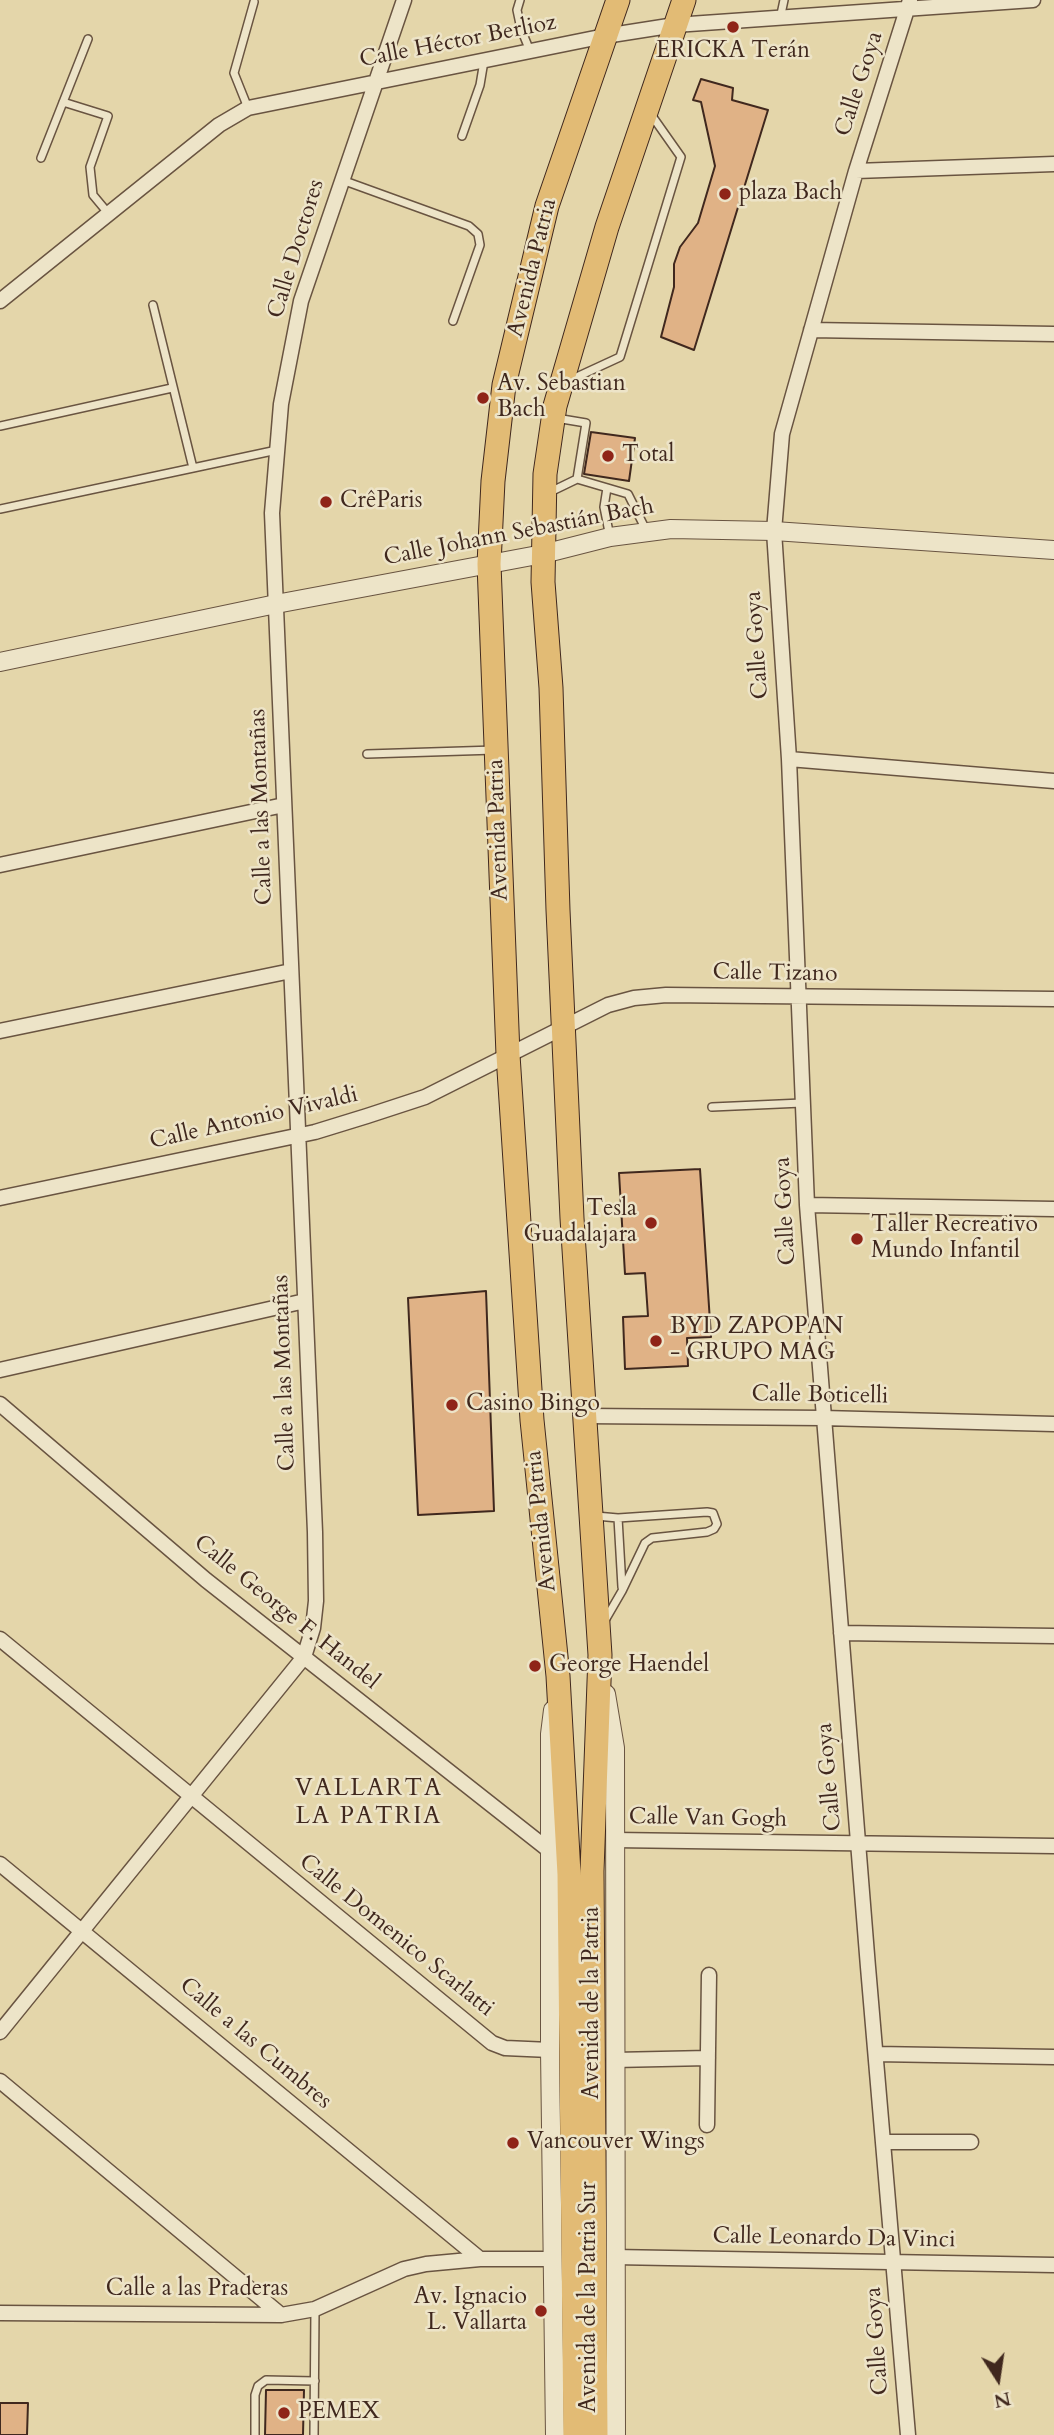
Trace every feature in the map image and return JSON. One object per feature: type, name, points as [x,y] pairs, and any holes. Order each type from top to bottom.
[{"type":"main road","name":"Avenida Patria","points":[[558,1676],[532,1420],[508,1055],[488,564],[492,481],[504,385],[547,206],[618,0]]},
{"type":"main road","name":"Avenida Patria","points":[[600,1656],[572,1218],[551,688],[543,582],[544,495],[553,418],[561,385],[607,226],[684,0]]},
{"type":"main road","name":"Avenida de la Patria","points":[[596,2435],[592,1871],[600,1656]]},
{"type":"main road","name":"Avenida de la Patria","points":[[558,1676],[569,1874],[575,2435]]},
{"type":"street","name":"Calle Doctores","points":[[276,604],[272,513],[281,404],[301,301],[404,0]]},
{"type":"street","name":"Calle Héctor Berlioz","points":[[0,301],[219,125],[248,108],[605,36],[676,25],[780,19],[909,5],[1033,0]]},
{"type":"street","name":"Calle Goya","points":[[908,2435],[807,1205],[789,759],[774,531],[782,434],[856,172],[909,5]]},
{"type":"street","points":[[856,172],[1054,164]]},
{"type":"street","points":[[811,330],[1054,334]]},
{"type":"street","name":"Calle Johann Sebastián Bach","points":[[0,662],[276,604],[543,554],[610,537],[671,529],[774,531],[1054,550]]},
{"type":"street","name":"Calle a las Montañas","points":[[0,2032],[304,1657],[313,1628],[316,1601],[315,1532],[276,604]]},
{"type":"street","points":[[789,759],[1054,781]]},
{"type":"street","points":[[0,865],[284,805]]},
{"type":"street","points":[[0,1031],[291,971]]},
{"type":"street","name":"Calle Tizano","points":[[508,1055],[608,1005],[634,998],[666,995],[1054,999]]},
{"type":"street","name":"Calle Antonio Vivaldi","points":[[0,1198],[298,1136],[425,1097],[508,1055]]},
{"type":"street","points":[[807,1205],[1054,1209]]},
{"type":"street","points":[[0,1370],[305,1301]]},
{"type":"street","name":"Calle George F. Handel","points":[[0,1404],[206,1580],[550,1851]]},
{"type":"street","name":"Calle Boticelli","points":[[585,1416],[1054,1424]]},
{"type":"street","points":[[841,1633],[1054,1636]]},
{"type":"street","name":"Calle Domenico Scarlatti","points":[[0,1639],[492,2043],[505,2048],[550,2050]]},
{"type":"street","name":"Avenida de la Patria Sur","points":[[600,1656],[614,1748],[616,2435]]},
{"type":"street","name":"Avenida de la Patria Sur","points":[[555,2435],[550,2050],[550,1734],[558,1676]]},
{"type":"street","name":"Calle Van Gogh","points":[[614,1840],[1054,1846]]},
{"type":"street","name":"Calle a las Cumbres","points":[[0,1864],[480,2259]]},
{"type":"street","points":[[707,2125],[709,1975]]},
{"type":"street","points":[[876,2054],[1054,2057]]},
{"type":"street","points":[[614,2060],[708,2058]]},
{"type":"street","points":[[0,2081],[281,2315]]},
{"type":"street","points":[[884,2142],[971,2142]]},
{"type":"street","name":"Calle Leonardo Da Vinci","points":[[614,2258],[1054,2265]]},
{"type":"street","name":"Calle a las Praderas","points":[[0,2313],[281,2315],[315,2309],[404,2269],[426,2264],[480,2259],[553,2259]]},
{"type":"street","points":[[615,2409],[622,2435]]},
{"type":"street","points":[[549,2435],[555,2413]]},
{"type":"lane","points":[[520,0],[517,10],[530,51]]},
{"type":"lane","points":[[780,19],[784,0]]},
{"type":"lane","points":[[248,108],[234,73],[254,2]]},
{"type":"lane","points":[[41,158],[88,39]]},
{"type":"lane","points":[[462,136],[480,85],[484,60]]},
{"type":"lane","points":[[63,102],[108,116],[90,167],[93,195],[109,214]]},
{"type":"lane","points":[[561,385],[620,357],[681,157],[647,109]]},
{"type":"lane","points":[[342,180],[469,226],[478,233],[480,245],[453,321]]},
{"type":"lane","points":[[153,306],[193,468]]},
{"type":"lane","points":[[0,426],[172,388]]},
{"type":"lane","points":[[553,418],[586,423],[577,478]]},
{"type":"lane","points":[[0,509],[278,450]]},
{"type":"lane","points":[[544,495],[577,478],[628,494],[648,532]]},
{"type":"lane","points":[[607,488],[604,507],[610,537]]},
{"type":"lane","points":[[368,754],[495,750]]},
{"type":"lane","points":[[712,1107],[803,1103]]},
{"type":"lane","points":[[591,1516],[618,1518],[707,1512],[713,1513],[717,1524],[707,1532],[652,1538],[645,1543],[622,1591],[598,1631]]},
{"type":"lane","points":[[618,1518],[622,1591]]},
{"type":"lane","points":[[314,2435],[315,2309]]},
{"type":"lane","points":[[255,2435],[255,2395],[258,2386],[266,2380],[315,2381]]},
{"type":"building","name":"plaza Bach","points":[[701,79],[733,88],[732,100],[768,110],[694,350],[661,337],[674,287],[674,264],[680,247],[698,223],[715,166],[701,102],[693,100]]},
{"type":"building","name":"Total","points":[[591,432],[635,438],[629,481],[584,474]]},
{"type":"building","points":[[700,1169],[711,1337],[687,1338],[688,1366],[625,1369],[623,1317],[648,1316],[645,1273],[625,1274],[619,1173]]},
{"type":"building","name":"Casino Bingo","points":[[486,1291],[494,1511],[418,1515],[408,1298]]},
{"type":"building","name":"PEMEX","points":[[266,2390],[304,2390],[303,2435],[265,2435]]},
{"type":"building","points":[[0,2403],[28,2403],[27,2435],[0,2435]]},
{"type":"place","name":"ERICKA Terán","points":[[733,27]]},
{"type":"place","name":"plaza Bach","points":[[725,194]]},
{"type":"place","name":"Av. Sebastian Bach","points":[[483,398]]},
{"type":"place","name":"Total","points":[[608,456]]},
{"type":"place","name":"CrêParis","points":[[326,502]]},
{"type":"place","name":"Tesla Guadalajara","points":[[651,1223]]},
{"type":"place","name":"Taller Recreativo Mundo Infantil","points":[[857,1239]]},
{"type":"place","name":"BYD ZAPOPAN - GRUPO MAG","points":[[656,1341]]},
{"type":"place","name":"Casino Bingo","points":[[452,1405]]},
{"type":"place","name":"George Haendel","points":[[535,1666]]},
{"type":"place","name":"Vancouver Wings","points":[[513,2143]]},
{"type":"place","name":"Av. Ignacio L. Vallarta","points":[[541,2311]]},
{"type":"place","name":"PEMEX","points":[[284,2413]]},
{"type":"district","name":"VALLARTA LA PATRIA","points":[[369,1803]]}]
